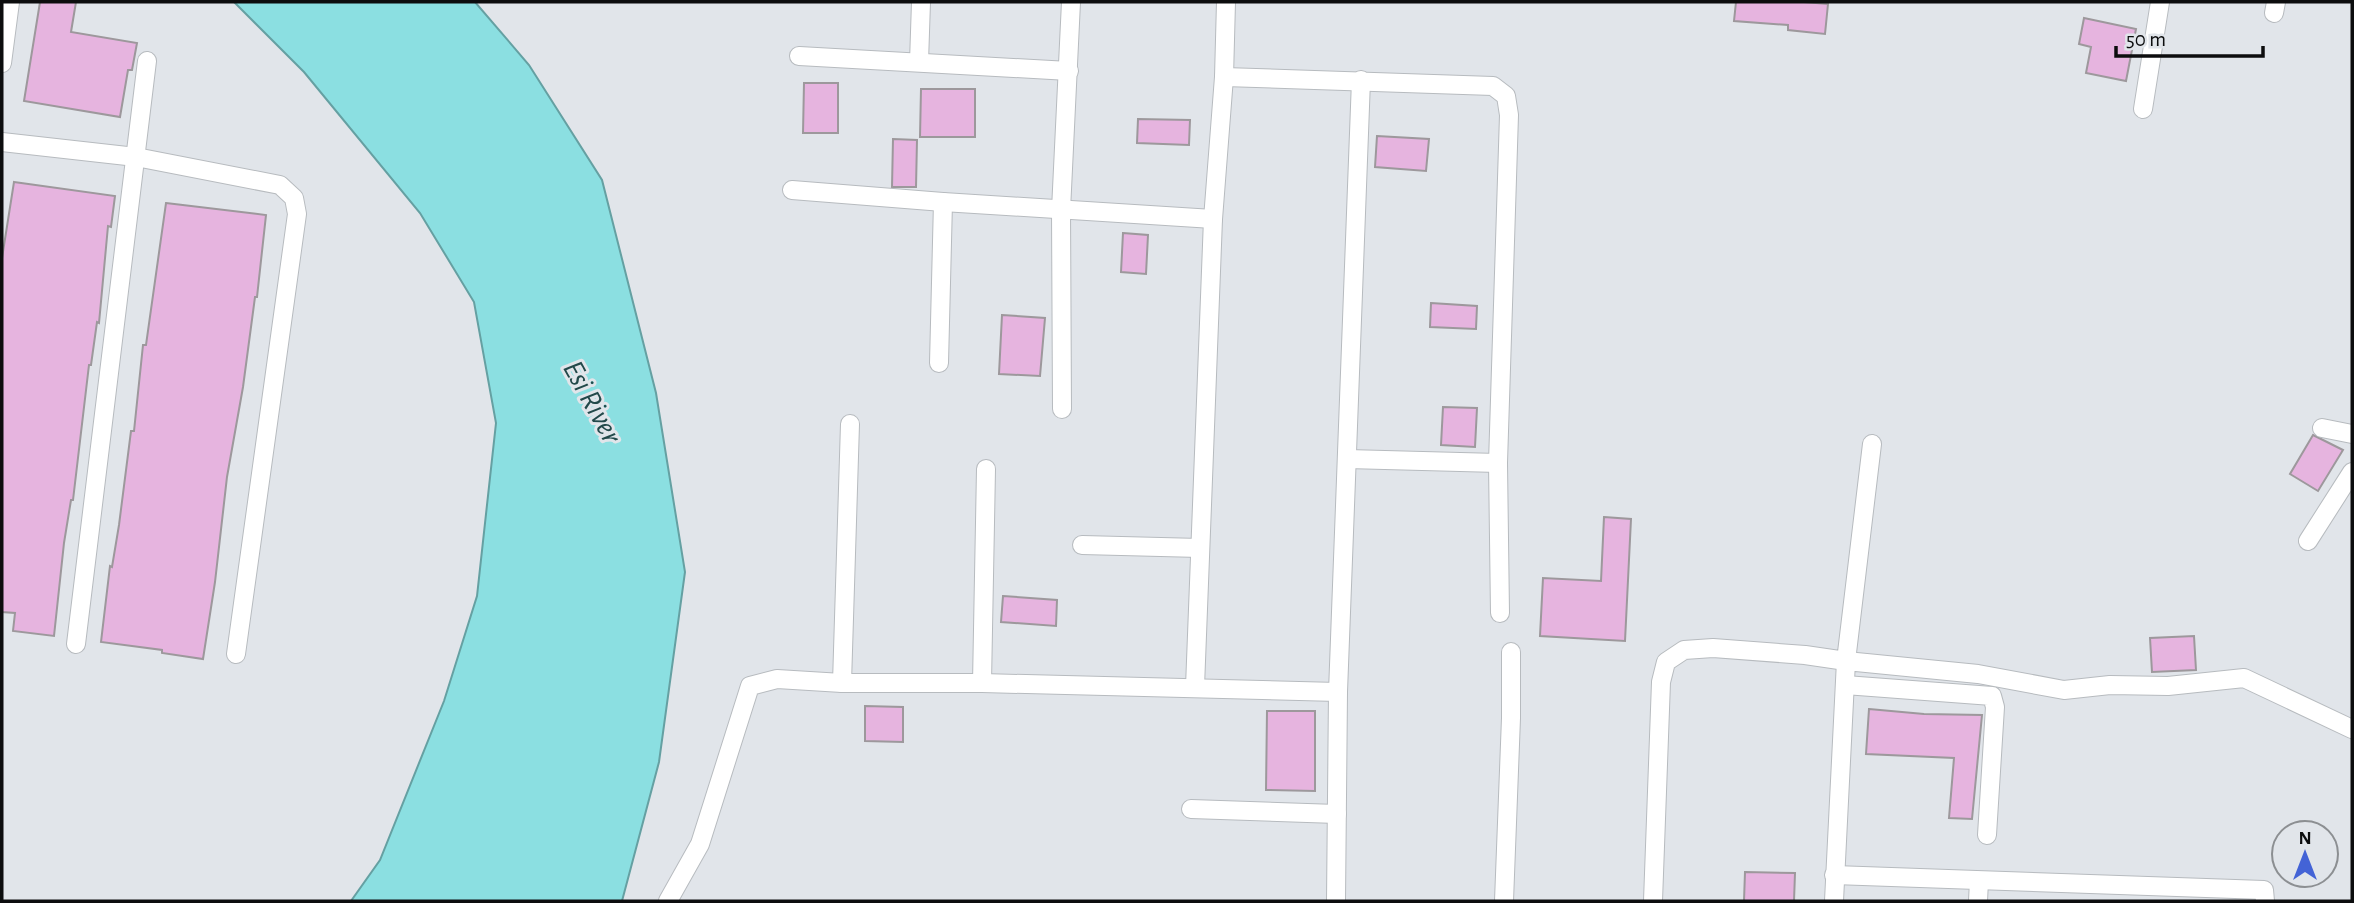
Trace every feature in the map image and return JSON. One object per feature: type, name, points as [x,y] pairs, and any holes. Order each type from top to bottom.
[{"type":"street","points":[[2,63],[10,2]]},
{"type":"street","points":[[919,62],[921,2]]},
{"type":"street","points":[[1062,409],[1060,209],[1071,2]]},
{"type":"street","points":[[1195,687],[1213,219],[1224,77],[1226,2]]},
{"type":"street","points":[[2143,109],[2160,2]]},
{"type":"street","points":[[799,56],[1069,71]]},
{"type":"street","points":[[76,643],[147,61]]},
{"type":"street","points":[[1224,77],[1493,86],[1506,96],[1509,115],[1498,463],[1500,613]]},
{"type":"street","points":[[1336,901],[1338,692],[1361,80]]},
{"type":"street","points":[[2,142],[136,157],[279,185],[294,198],[297,214],[236,654]]},
{"type":"street","points":[[792,190],[1213,219]]},
{"type":"street","points":[[939,363],[943,202]]},
{"type":"street","points":[[842,683],[850,424]]},
{"type":"street","points":[[2322,428],[2352,434]]},
{"type":"street","points":[[1834,901],[1846,661],[1872,444]]},
{"type":"street","points":[[1347,459],[1498,463]]},
{"type":"street","points":[[982,683],[986,469]]},
{"type":"street","points":[[2308,541],[2352,472]]},
{"type":"street","points":[[1082,545],[1200,548]]},
{"type":"street","points":[[1653,901],[1661,682],[1666,662],[1684,650],[1713,648],[1978,674],[2064,690],[2110,685],[2168,686],[2244,678],[2352,729]]},
{"type":"street","points":[[1504,901],[1511,652]]},
{"type":"street","points":[[667,901],[700,844],[750,686],[777,678],[842,683],[982,683],[1338,692]]},
{"type":"street","points":[[1845,685],[1992,696],[1995,707],[1987,835]]},
{"type":"street","points":[[1191,809],[1337,814]]},
{"type":"street","points":[[1834,875],[1979,881],[2157,894],[2264,890],[2265,901]]},
{"type":"street","points":[[1978,901],[1979,881]]},
{"type":"water","name":"Esi River","points":[[234,2],[475,2],[529,65],[602,180],[656,393],[685,572],[659,762],[622,901],[351,901],[380,860],[444,701],[477,596],[496,423],[474,302],[420,213],[304,72]]},
{"type":"building","points":[[40,2],[76,2],[71,32],[137,43],[132,70],[128,70],[120,117],[24,101]]},
{"type":"building","points":[[1736,2],[1828,4],[1825,34],[1788,30],[1788,25],[1734,21]]},
{"type":"building","points":[[2084,18],[2136,29],[2126,81],[2086,73],[2091,47],[2079,44]]},
{"type":"building","points":[[804,83],[838,83],[838,133],[803,133]]},
{"type":"building","points":[[921,89],[975,89],[975,137],[920,137]]},
{"type":"building","points":[[1138,119],[1190,120],[1189,145],[1137,143]]},
{"type":"building","points":[[1377,136],[1429,139],[1426,171],[1375,167]]},
{"type":"building","points":[[893,139],[917,140],[916,187],[892,187]]},
{"type":"building","points":[[14,182],[115,196],[111,227],[108,226],[99,323],[97,322],[89,365],[73,500],[64,543],[54,636],[13,631],[15,613],[2,612],[2,258]]},
{"type":"building","points":[[166,203],[266,215],[257,297],[227,477],[203,659],[162,653],[162,650],[101,642],[110,566],[112,567],[119,525],[131,431],[134,431],[143,345],[146,345]]},
{"type":"building","points":[[1123,233],[1148,235],[1146,274],[1121,272]]},
{"type":"building","points":[[1431,303],[1477,306],[1476,329],[1430,327]]},
{"type":"building","points":[[1002,315],[1045,318],[1040,376],[999,374]]},
{"type":"building","points":[[1443,407],[1477,408],[1475,447],[1441,445]]},
{"type":"building","points":[[2313,435],[2343,450],[2318,491],[2290,474]]},
{"type":"building","points":[[1604,517],[1631,519],[1625,641],[1540,636],[1543,578],[1601,581]]},
{"type":"building","points":[[1003,596],[1057,600],[1056,626],[1001,622]]},
{"type":"building","points":[[2194,636],[2196,670],[2152,672],[2150,638]]},
{"type":"building","points":[[865,706],[903,707],[903,742],[865,741]]},
{"type":"building","points":[[1869,709],[1982,715],[1972,819],[1949,818],[1954,758],[1866,754]]},
{"type":"building","points":[[1267,711],[1315,711],[1315,791],[1266,790]]},
{"type":"building","points":[[1745,872],[1795,873],[1794,901],[1744,901]]}]
